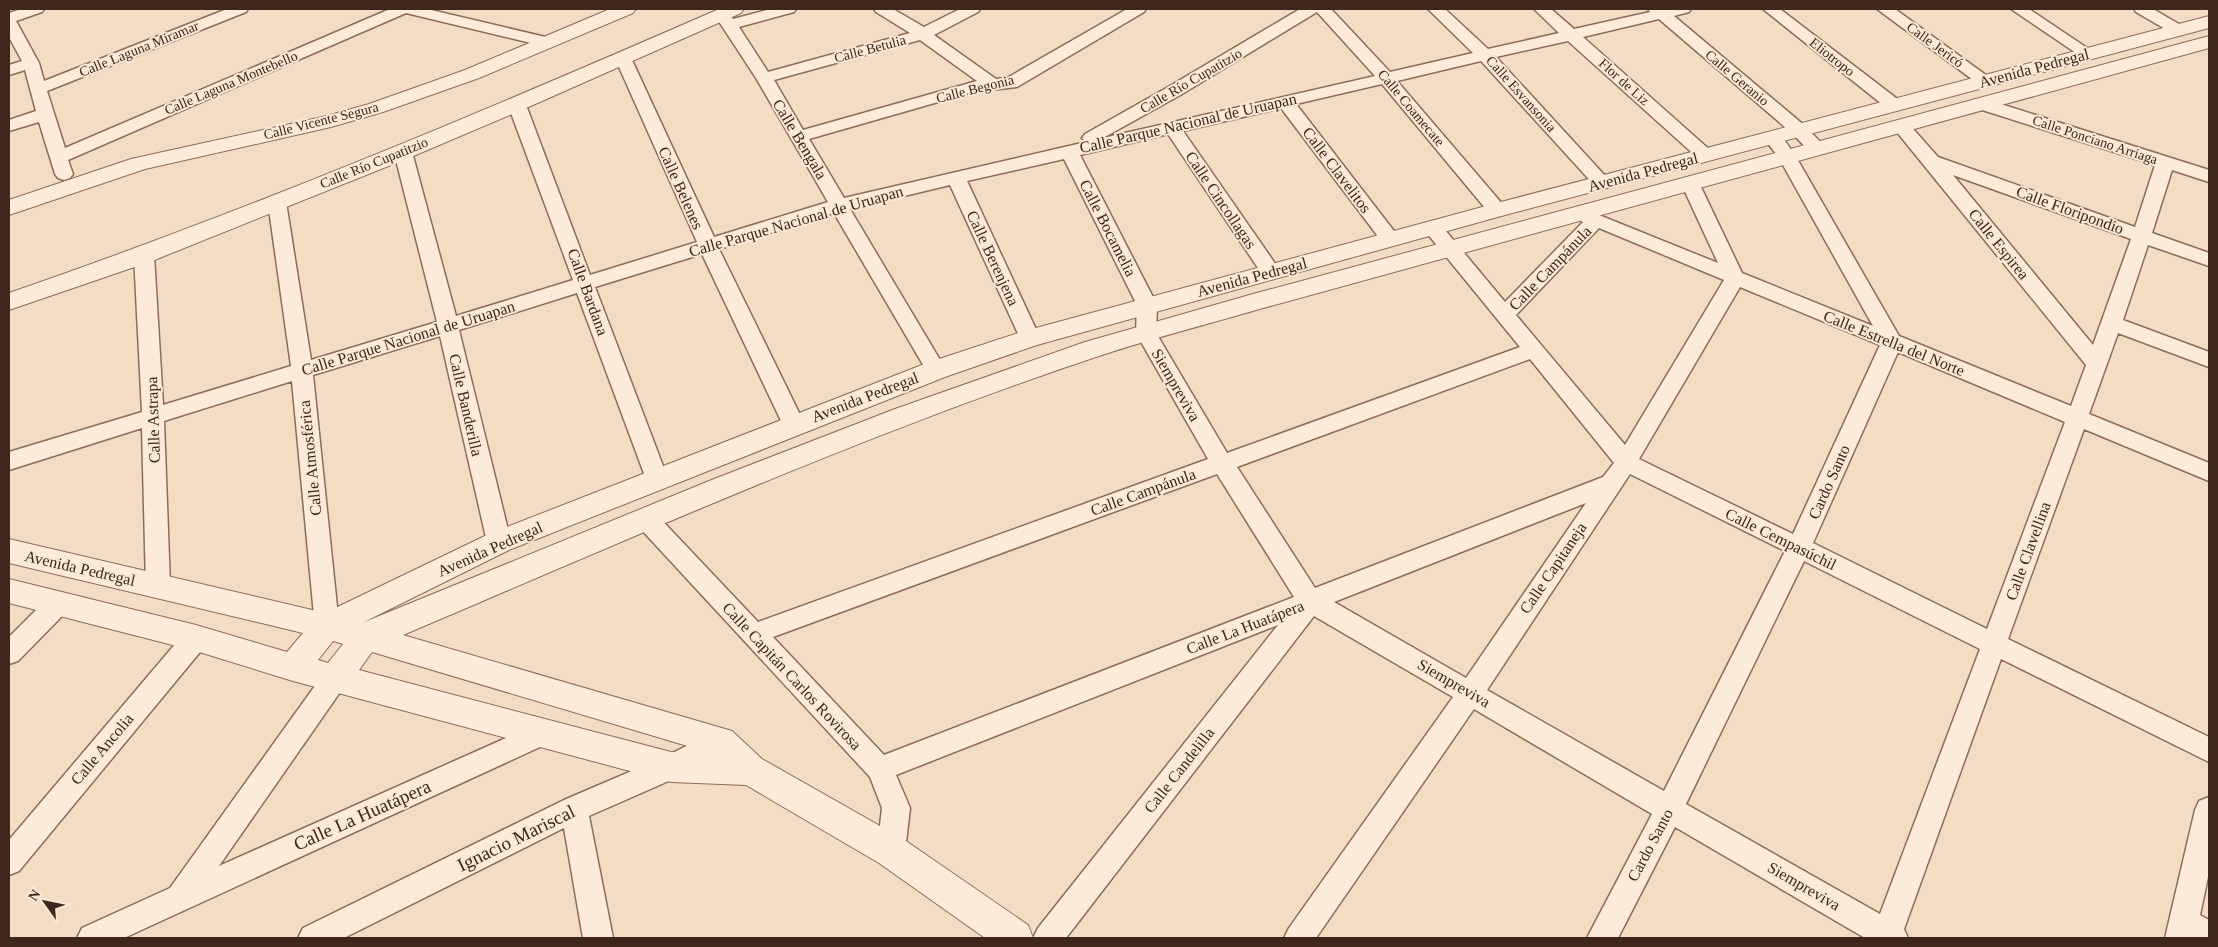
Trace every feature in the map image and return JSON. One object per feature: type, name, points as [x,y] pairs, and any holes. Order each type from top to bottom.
[{"type":"street","points":[[9,18],[36,9]]},
{"type":"street","name":"Calle Laguna Miramar","points":[[38,89],[240,9]]},
{"type":"street","name":"Calle Laguna Montebello","points":[[62,166],[403,9]]},
{"type":"street","points":[[408,9],[548,42]]},
{"type":"street","name":"Calle Vicente Segura","points":[[9,208],[122,162],[210,130],[372,92],[426,76],[589,9]]},
{"type":"street","name":"Calle Vicente Segura","points":[[9,193],[62,166],[122,162],[186,152],[331,121],[376,108],[472,74],[626,9]]},
{"type":"street","points":[[728,16],[788,9]]},
{"type":"street","points":[[882,9],[923,34],[993,85]]},
{"type":"street","name":"Calle Betulia","points":[[764,78],[923,34],[972,9]]},
{"type":"street","name":"Calle Begonia","points":[[798,137],[972,87],[1011,83],[1138,9]]},
{"type":"street","name":"Calle Río Cupatitzio","points":[[1069,151],[1176,90],[1311,9]]},
{"type":"street","name":"Calle Coamecate","points":[[1323,9],[1385,77],[1497,210]]},
{"type":"street","name":"Calle Esvansonia","points":[[1436,9],[1484,54],[1602,183]]},
{"type":"street","name":"Flor de Liz","points":[[1542,9],[1705,155]]},
{"type":"street","name":"Calle Parque Nacional de Uruapan","points":[[9,461],[840,205],[1572,34],[1659,11],[1683,9]]},
{"type":"street","name":"Eliotropo","points":[[1772,9],[1897,116]]},
{"type":"street","name":"Calle Jericó","points":[[1885,9],[1984,92]]},
{"type":"street","points":[[2019,9],[2088,54]]},
{"type":"street","points":[[2142,9],[2178,30]]},
{"type":"street","name":"Calle Geranio","points":[[1659,11],[1800,130],[1817,148]]},
{"type":"street","name":"Calle Río Cupatitzio","points":[[9,302],[144,255],[403,152],[517,105],[622,58],[728,16]]},
{"type":"street","name":"Calle Bengala","points":[[728,16],[936,370]]},
{"type":"street","name":"Avenida Pedregal","points":[[1984,92],[2088,54],[2209,22]]},
{"type":"street","points":[[9,24],[32,62],[45,114],[62,166]]},
{"type":"street","name":"Avenida Pedregal","points":[[9,551],[327,626],[365,637],[724,487],[904,416],[1094,348],[1450,249],[1587,217],[1690,183],[1817,148],[1897,116],[1984,92],[2209,42]]},
{"type":"street","name":"Calle Belenes","points":[[622,58],[708,246],[794,425]]},
{"type":"street","points":[[9,70],[32,62]]},
{"type":"street","points":[[1176,90],[1201,120]]},
{"type":"street","name":"Calle Ponciano Arriaga","points":[[1984,92],[2165,162],[2209,176]]},
{"type":"street","name":"Calle Clavelitos","points":[[1284,100],[1390,239]]},
{"type":"street","name":"Calle Bardana","points":[[517,105],[657,479]]},
{"type":"street","points":[[9,126],[45,114]]},
{"type":"street","name":"Avenida Pedregal","points":[[293,666],[327,626],[498,542],[936,370],[1030,338],[1148,305],[1705,155],[1800,130],[1897,116]]},
{"type":"street","name":"Calle Espirea","points":[[1897,116],[2097,364]]},
{"type":"street","name":"Calle Cincollagas","points":[[1172,127],[1271,272]]},
{"type":"street","points":[[1773,138],[1788,157],[1892,342]]},
{"type":"street","name":"Calle Bocamelia","points":[[1069,151],[1148,305]]},
{"type":"street","name":"Calle Banderilla","points":[[403,152],[448,326],[498,542]]},
{"type":"street","name":"Calle Floripondio","points":[[1931,160],[2209,260]]},
{"type":"street","name":"Calle Clavellina","points":[[1889,937],[2112,323],[2165,162]]},
{"type":"street","name":"Calle Berenjena","points":[[956,178],[1030,338]]},
{"type":"street","points":[[1690,183],[1736,278]]},
{"type":"street","name":"Calle Atmosférica","points":[[277,202],[302,371],[327,626]]},
{"type":"street","name":"Calle Estrella del Norte","points":[[1587,217],[2209,472]]},
{"type":"street","name":"Calle Campánula","points":[[1505,315],[1587,217]]},
{"type":"street","name":"Calle Cempasúchil","points":[[1433,228],[1626,462],[2209,750]]},
{"type":"street","name":"Calle Astrapa","points":[[144,255],[153,416],[158,586]]},
{"type":"street","name":"Calle Capitaneja","points":[[1299,938],[1470,693],[1626,462],[1736,278]]},
{"type":"street","name":"Siempreviva","points":[[1148,305],[1146,333],[1222,463],[1310,601],[1670,808],[1889,937]]},
{"type":"street","points":[[2112,323],[2209,360]]},
{"type":"street","name":"Cardo Santo","points":[[1602,938],[1670,808],[1799,547],[1892,342]]},
{"type":"street","name":"Calle Campánula","points":[[753,634],[1534,350]]},
{"type":"street","name":"Calle La Huatápera","points":[[880,769],[1610,484]]},
{"type":"street","name":"Calle Capitán Carlos Rovirosa","points":[[646,519],[880,769],[896,808],[891,851]]},
{"type":"street","points":[[9,591],[196,638],[293,666],[671,767],[750,770]]},
{"type":"street","name":"Calle Candelilla","points":[[1048,938],[1310,601]]},
{"type":"street","points":[[9,654],[59,603]]},
{"type":"street","points":[[181,897],[365,637],[721,741],[750,770],[891,851],[1014,938]]},
{"type":"street","name":"Calle Ancolia","points":[[9,861],[196,638]]},
{"type":"street","name":"Calle La Huatápera","points":[[92,938],[544,732]]},
{"type":"street","name":"Ignacio Mariscal","points":[[327,935],[574,809],[671,767],[721,741]]},
{"type":"street","points":[[574,809],[598,938]]},
{"type":"street","points":[[2209,810],[2182,931],[2209,935]]}]
